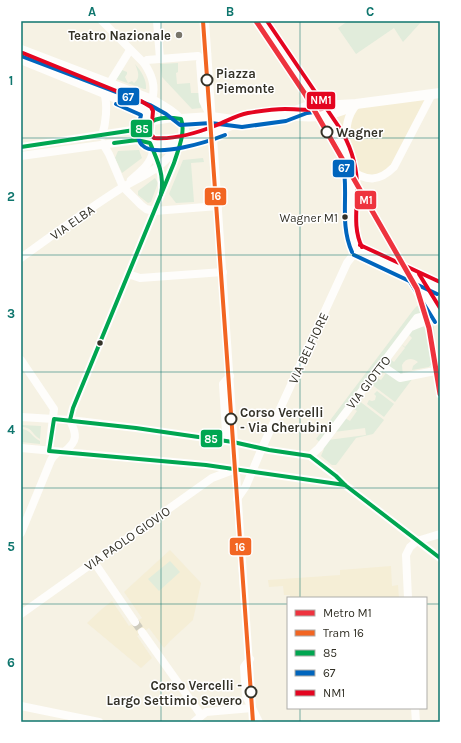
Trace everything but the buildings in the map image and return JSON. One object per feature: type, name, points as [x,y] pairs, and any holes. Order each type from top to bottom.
[{"type":"main road","points":[[21,50],[107,88],[147,112]]},
{"type":"main road","points":[[21,59],[107,88],[152,100],[169,109],[181,119],[184,130],[180,141]]},
{"type":"main road","points":[[145,127],[149,122],[158,119],[211,117],[241,121],[286,115],[306,107],[356,104],[436,93]]},
{"type":"main road","points":[[152,100],[147,112],[144,133],[150,145],[166,144],[213,133],[241,121]]},
{"type":"main road","points":[[286,115],[311,118],[334,114],[356,104]]},
{"type":"street","points":[[102,21],[144,63],[148,69],[153,81],[154,93],[152,100]]},
{"type":"street","points":[[157,21],[160,59]]},
{"type":"street","points":[[205,21],[230,376],[230,398],[237,499],[250,659],[253,722]]},
{"type":"street","points":[[207,52],[211,40],[210,21]]},
{"type":"street","points":[[260,21],[316,106],[332,126],[346,153],[350,169],[352,234],[353,242],[357,250],[440,289]]},
{"type":"street","points":[[102,136],[105,126],[107,88],[130,50]]},
{"type":"street","points":[[144,63],[147,60],[198,56]]},
{"type":"street","points":[[350,169],[361,177],[371,179],[378,178],[390,172],[436,93]]},
{"type":"street","points":[[346,153],[347,124],[349,114],[356,104]]},
{"type":"street","points":[[21,147],[102,136],[145,127]]},
{"type":"street","points":[[21,156],[137,140],[150,145],[159,166],[162,190]]},
{"type":"street","points":[[123,187],[159,166],[173,152],[180,141]]},
{"type":"street","points":[[21,533],[51,460],[74,442],[75,430],[70,420],[73,408],[174,163],[180,141]]},
{"type":"street","points":[[103,144],[109,154],[123,187],[141,205],[149,210],[154,211],[218,206]]},
{"type":"street","points":[[123,187],[147,166],[152,157],[150,145]]},
{"type":"street","name":"VIA ELBA","points":[[21,258],[123,187]]},
{"type":"street","name":"VIA BELFIORE","points":[[237,499],[246,486],[347,263],[357,250]]},
{"type":"street","points":[[128,274],[140,278],[222,272]]},
{"type":"street","points":[[414,277],[440,319]]},
{"type":"street","name":"VIA GIOTTO","points":[[310,456],[319,448],[411,327]]},
{"type":"street","points":[[228,355],[234,360],[236,391],[230,398]]},
{"type":"street","points":[[21,360],[54,407],[54,419],[49,451]]},
{"type":"street","points":[[381,365],[400,378],[440,370]]},
{"type":"street","points":[[230,376],[223,384],[226,432],[233,442]]},
{"type":"street","points":[[21,417],[70,420],[233,442],[310,456],[345,485],[440,558]]},
{"type":"street","points":[[21,448],[236,469],[345,485]]},
{"type":"street","name":"VIA PAOLO GIOVIO","points":[[21,614],[212,478],[236,469]]},
{"type":"street","points":[[408,597],[406,554],[417,541],[440,534]]},
{"type":"street","points":[[94,562],[135,622]]},
{"type":"street","points":[[142,632],[201,716]]},
{"type":"street","points":[[21,706],[99,722]]},
{"type":"street","points":[[194,722],[206,712],[252,708]]},
{"type":"street","points":[[252,708],[259,722]]},
{"type":"street","points":[[415,709],[416,722]]},
{"type":"shaded area","points":[[432,94],[390,173],[360,177],[348,162],[322,115]]},
{"type":"shaded area","points":[[170,550],[201,583],[193,620],[164,648],[149,628],[137,636],[152,658],[141,668],[87,623],[112,601],[129,626],[142,618],[124,592]]},
{"type":"shaded area","points":[[391,566],[392,586],[398,585],[399,597],[290,597],[290,595],[284,595],[283,586],[269,587],[268,580],[340,575],[340,570]]},
{"type":"green space","points":[[348,21],[422,21],[403,42],[394,28],[356,54],[338,28]]},
{"type":"green space","points":[[178,63],[178,72],[176,73],[177,84],[190,83],[191,93],[200,93],[201,108],[192,109],[162,77],[160,64]]},
{"type":"green space","points":[[135,64],[146,82],[146,89],[144,89],[116,79],[122,70],[127,72],[125,77],[128,83],[132,81],[134,83],[138,79],[138,72]]},
{"type":"green space","points":[[139,150],[142,158],[122,173],[115,158],[118,151]]},
{"type":"green space","points":[[203,158],[204,162],[191,163],[194,202],[176,203],[169,194],[183,160]]},
{"type":"green space","points":[[155,178],[158,183],[151,202],[148,203],[138,195],[138,191]]},
{"type":"green space","points":[[417,306],[423,307],[428,314],[417,314],[320,442],[316,439]]},
{"type":"green space","points":[[429,316],[434,327],[435,344],[432,348],[432,363],[429,367],[412,370],[413,366],[418,362],[413,359],[409,359],[402,365],[403,377],[385,365],[390,359],[394,362],[405,348],[401,344],[405,347],[412,338],[408,334],[413,328],[423,327],[427,323],[427,317]]},
{"type":"green space","points":[[386,373],[413,378],[395,402],[371,384],[376,377],[381,380]]},
{"type":"green space","points":[[377,391],[394,404],[384,417],[367,404],[369,400],[375,400],[376,396],[374,394]]},
{"type":"green space","points":[[358,400],[384,420],[373,434],[356,438],[336,465],[332,465],[321,456],[324,449],[322,448],[328,440],[366,435],[365,428],[334,432],[345,418],[350,421],[357,411],[353,408]]},
{"type":"green space","points":[[21,425],[41,426],[40,439],[30,429],[21,427]]},
{"type":"green space","points":[[21,429],[27,430],[40,441],[40,444],[21,442]]},
{"type":"green space","points":[[170,561],[180,572],[159,591],[148,579]]},
{"type":"tunnel","points":[[135,622],[142,632]]},
{"type":"metro line","name":"M1","points":[[256,21],[305,94],[417,289],[429,328],[440,394]]},
{"type":"tram line","name":"16","points":[[203,21],[253,722]]},
{"type":"transit line","name":"NM1","points":[[267,21],[339,127],[349,147],[354,161],[356,175],[356,224],[362,247]]},
{"type":"transit line","name":"NM1","points":[[23,53],[141,101],[151,107],[153,111],[151,134],[154,138],[170,138],[194,133],[248,113],[280,109],[322,109]]},
{"type":"transit line","name":"67","points":[[21,56],[150,105],[166,114],[180,125],[211,123],[242,127],[286,121],[314,112],[335,143],[343,163],[345,174],[346,230],[352,252]]},
{"type":"transit line","name":"67","points":[[116,104],[141,115],[138,130],[139,138],[142,145],[149,149],[170,150],[183,148],[225,135]]},
{"type":"transit line","name":"85","points":[[21,147],[141,129],[145,128],[152,121],[161,118],[181,119],[182,124],[183,130],[181,141],[174,163],[73,408],[70,420]]},
{"type":"transit line","name":"85","points":[[114,143],[137,140],[150,143],[158,161],[161,174],[161,194]]},
{"type":"transit line","name":"NM1","points":[[360,245],[440,282]]},
{"type":"transit line","name":"67","points":[[354,255],[437,294]]},
{"type":"transit line","name":"NM1","points":[[419,274],[440,308]]},
{"type":"transit line","name":"67","points":[[409,280],[435,322]]},
{"type":"transit line","name":"85","points":[[54,419],[136,428],[233,442],[269,450],[310,456],[345,485],[206,465],[49,451],[54,419]]},
{"type":"transit line","name":"85","points":[[345,485],[440,558]]},
{"type":"place","name":"Teatro Nazionale","points":[[179,35]]},
{"type":"place","name":"Piazza Piemonte","points":[[207,80]]},
{"type":"place","name":"Wagner","points":[[327,132]]},
{"type":"place","name":"Wagner M1","points":[[345,217]]},
{"type":"place","name":"Corso Vercelli - Via Cherubini","points":[[231,419]]},
{"type":"place","name":"Corso Vercelli - Largo Settimio Severo","points":[[251,692]]}]
